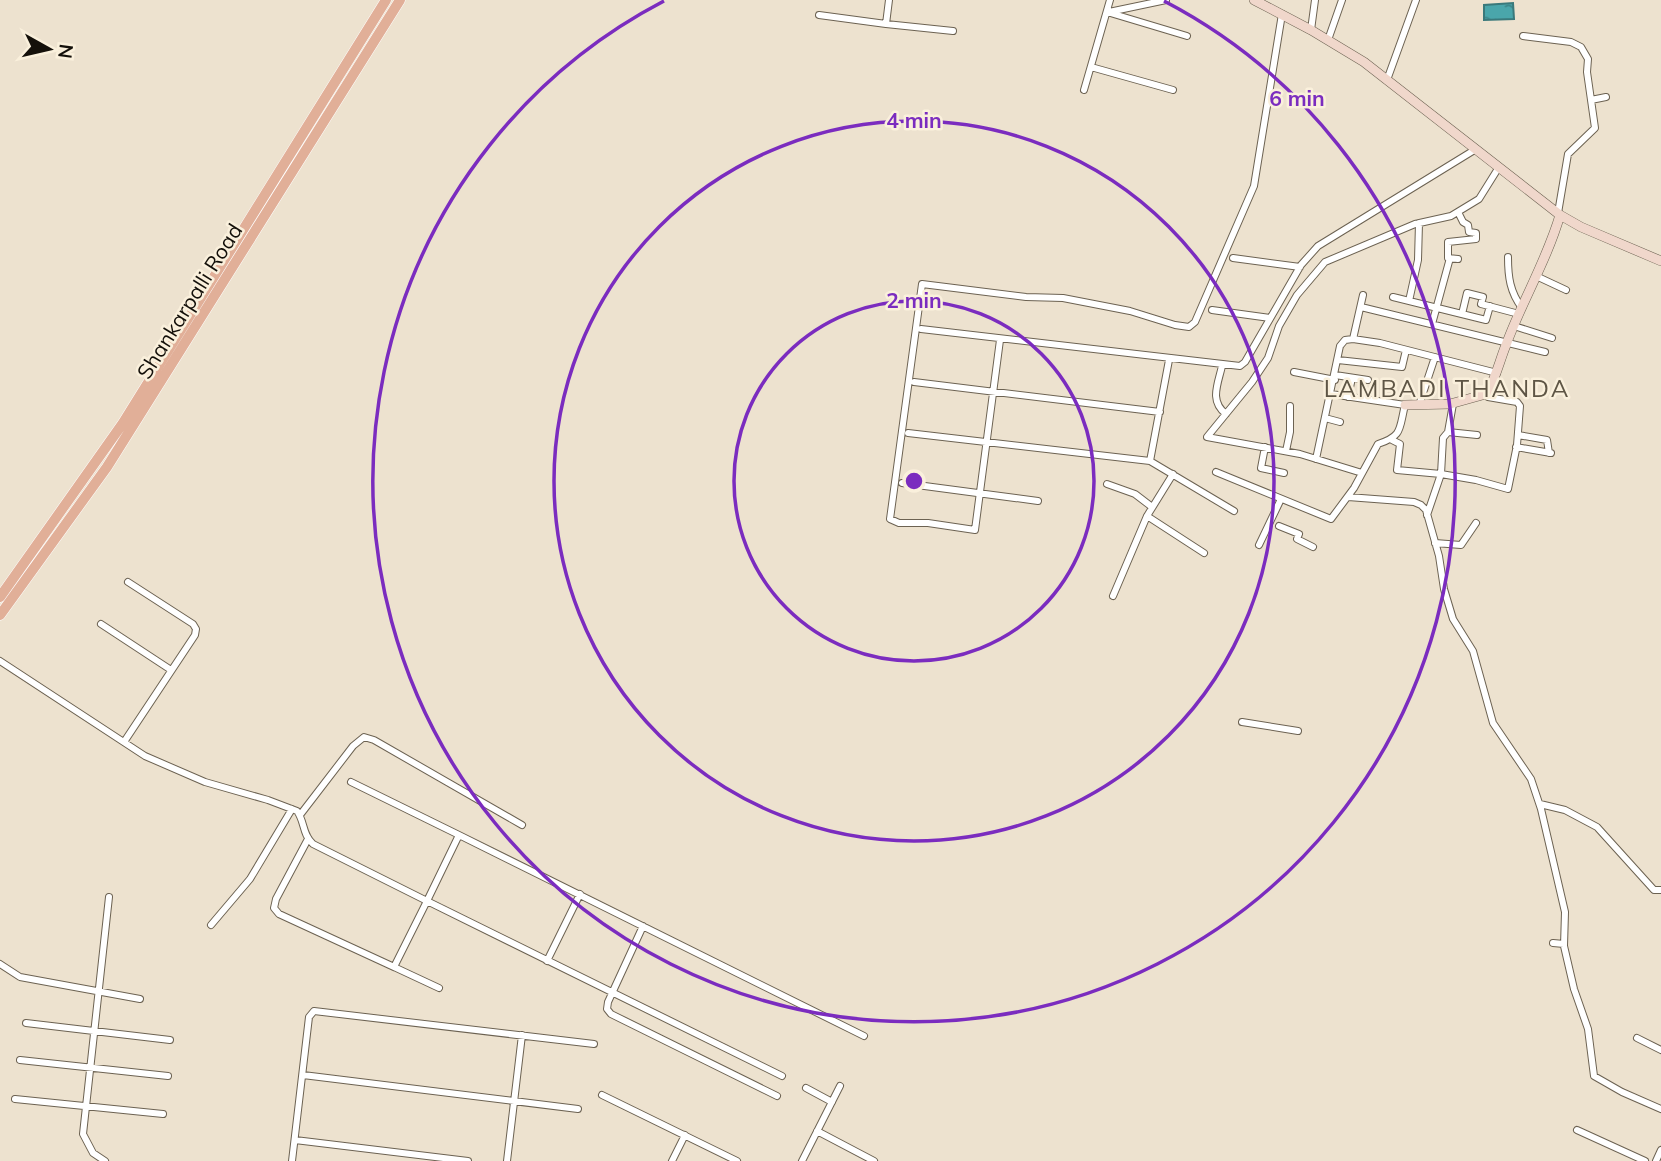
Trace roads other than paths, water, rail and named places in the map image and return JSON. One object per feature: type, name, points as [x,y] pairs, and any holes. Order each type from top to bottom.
[{"type":"main road","name":"Shankarpalli Road","points":[[0,597],[123,424],[386,0]]},
{"type":"main road","name":"Shankarpalli Road","points":[[0,615],[107,467],[400,0]]},
{"type":"main road","points":[[1254,0],[1364,62],[1559,214],[1581,227],[1661,261]]},
{"type":"main road","points":[[1405,405],[1453,404],[1486,394],[1493,385],[1506,343],[1536,276],[1559,214]]},
{"type":"street","points":[[886,24],[889,0]]},
{"type":"street","points":[[1084,90],[1110,0]]},
{"type":"street","points":[[1107,12],[1166,0]]},
{"type":"street","points":[[1311,30],[1315,0]]},
{"type":"street","points":[[1328,40],[1342,0]]},
{"type":"street","points":[[1387,80],[1416,0]]},
{"type":"street","points":[[1107,12],[1187,36]]},
{"type":"street","points":[[1000,340],[975,530],[928,523],[899,523],[890,519],[922,284],[1063,299],[1130,311],[1175,326],[1189,327],[1195,322],[1254,186],[1282,14]]},
{"type":"street","points":[[819,15],[953,31]]},
{"type":"street","points":[[1523,36],[1571,42],[1581,47],[1588,58],[1587,72],[1595,128],[1568,154],[1559,214]]},
{"type":"street","points":[[1091,66],[1174,90]]},
{"type":"street","points":[[1591,100],[1606,97]]},
{"type":"street","points":[[921,329],[1169,360],[1240,366],[1245,362],[1300,267],[1318,246],[1476,149]]},
{"type":"street","points":[[1362,473],[1286,451],[1207,437],[1268,358],[1279,326],[1297,295],[1325,262],[1419,223],[1451,216],[1479,200],[1499,167]]},
{"type":"street","points":[[1432,324],[1454,258],[1448,258],[1447,242],[1476,239],[1476,233],[1469,232],[1468,225],[1458,212]]},
{"type":"street","points":[[1409,301],[1418,260],[1419,223]]},
{"type":"street","points":[[1508,257],[1510,285],[1520,311]]},
{"type":"street","points":[[1233,258],[1300,267]]},
{"type":"street","points":[[1536,276],[1566,289]]},
{"type":"street","points":[[1462,314],[1467,293],[1483,297],[1481,303],[1520,311]]},
{"type":"street","points":[[1353,339],[1363,295]]},
{"type":"street","points":[[1393,297],[1486,320],[1490,306]]},
{"type":"street","points":[[1361,307],[1545,352]]},
{"type":"street","points":[[1212,310],[1270,318]]},
{"type":"street","points":[[1514,326],[1552,338]]},
{"type":"street","points":[[1316,459],[1342,342],[1353,339],[1497,373]]},
{"type":"street","points":[[1338,360],[1402,367],[1406,350]]},
{"type":"street","points":[[1419,405],[1435,358]]},
{"type":"street","points":[[1150,461],[1169,360]]},
{"type":"street","points":[[1222,366],[1214,397],[1218,408],[1226,414]]},
{"type":"street","points":[[1294,372],[1368,380]]},
{"type":"street","points":[[1348,397],[1352,378]]},
{"type":"street","points":[[914,382],[1160,412]]},
{"type":"street","points":[[1216,472],[1331,519],[1348,497],[1378,444],[1392,440],[1397,435],[1405,405],[1332,394]]},
{"type":"street","points":[[1392,440],[1400,444],[1397,470],[1441,474],[1508,489],[1518,435],[1520,405],[1517,402],[1488,397],[1486,394]]},
{"type":"street","points":[[1427,514],[1441,474],[1443,438],[1448,432],[1453,404]]},
{"type":"street","points":[[1286,451],[1290,432],[1290,406]]},
{"type":"street","points":[[1325,418],[1340,422]]},
{"type":"street","points":[[1448,432],[1477,435]]},
{"type":"street","points":[[908,433],[1150,461],[1234,511]]},
{"type":"street","points":[[1516,447],[1550,453],[1547,440],[1518,435]]},
{"type":"street","points":[[1265,447],[1261,468],[1284,473]]},
{"type":"street","points":[[1113,596],[1146,516],[1173,474]]},
{"type":"street","points":[[902,483],[1038,501]]},
{"type":"street","points":[[1107,484],[1135,494],[1152,507]]},
{"type":"street","points":[[1348,497],[1415,502],[1421,505],[1427,514],[1452,619],[1473,651],[1493,723],[1531,779],[1540,804],[1564,912],[1564,944],[1574,989],[1588,1029],[1594,1076],[1661,1109]]},
{"type":"street","points":[[1259,545],[1281,499]]},
{"type":"street","points":[[1146,516],[1204,553]]},
{"type":"street","points":[[1436,543],[1461,545],[1476,523]]},
{"type":"street","points":[[1279,526],[1299,534],[1297,539],[1313,547]]},
{"type":"street","points":[[124,742],[195,635],[196,629],[193,624],[128,582]]},
{"type":"street","points":[[101,624],[171,670]]},
{"type":"street","points":[[0,661],[145,756],[205,782],[292,809],[300,815],[307,839],[313,844],[782,1076]]},
{"type":"street","points":[[1242,722],[1298,731]]},
{"type":"street","points":[[300,815],[353,746],[364,737],[374,740],[522,825]]},
{"type":"street","points":[[351,782],[864,1036]]},
{"type":"street","points":[[1540,804],[1564,810],[1597,827],[1654,890],[1661,890]]},
{"type":"street","points":[[211,925],[250,879],[292,809]]},
{"type":"street","points":[[394,967],[459,835]]},
{"type":"street","points":[[307,839],[276,899],[274,908],[279,914],[439,988]]},
{"type":"street","points":[[547,961],[580,894]]},
{"type":"street","points":[[105,1161],[93,1153],[83,1134],[109,897]]},
{"type":"street","points":[[643,926],[607,1006],[611,1014],[777,1096]]},
{"type":"street","points":[[1553,943],[1564,944]]},
{"type":"street","points":[[0,964],[20,978],[140,999]]},
{"type":"street","points":[[292,1161],[309,1017],[317,1010],[594,1044]]},
{"type":"street","points":[[26,1023],[170,1041]]},
{"type":"street","points":[[508,1161],[523,1035]]},
{"type":"street","points":[[1637,1038],[1661,1049]]},
{"type":"street","points":[[20,1060],[168,1076]]},
{"type":"street","points":[[303,1075],[579,1109]]},
{"type":"street","points":[[802,1161],[840,1086]]},
{"type":"street","points":[[806,1088],[832,1102]]},
{"type":"street","points":[[602,1094],[737,1161]]},
{"type":"street","points":[[15,1099],[163,1114]]},
{"type":"street","points":[[1577,1130],[1644,1161]]},
{"type":"street","points":[[817,1131],[874,1161]]},
{"type":"street","points":[[672,1161],[685,1135]]},
{"type":"street","points":[[295,1140],[468,1161]]},
{"type":"street","points":[[1656,1161],[1661,1150]]},
{"type":"water","points":[[1513,3],[1514,19],[1484,20],[1484,5]]},
{"type":"district","name":"LAMBADI THANDA","points":[[1447,388]]}]
